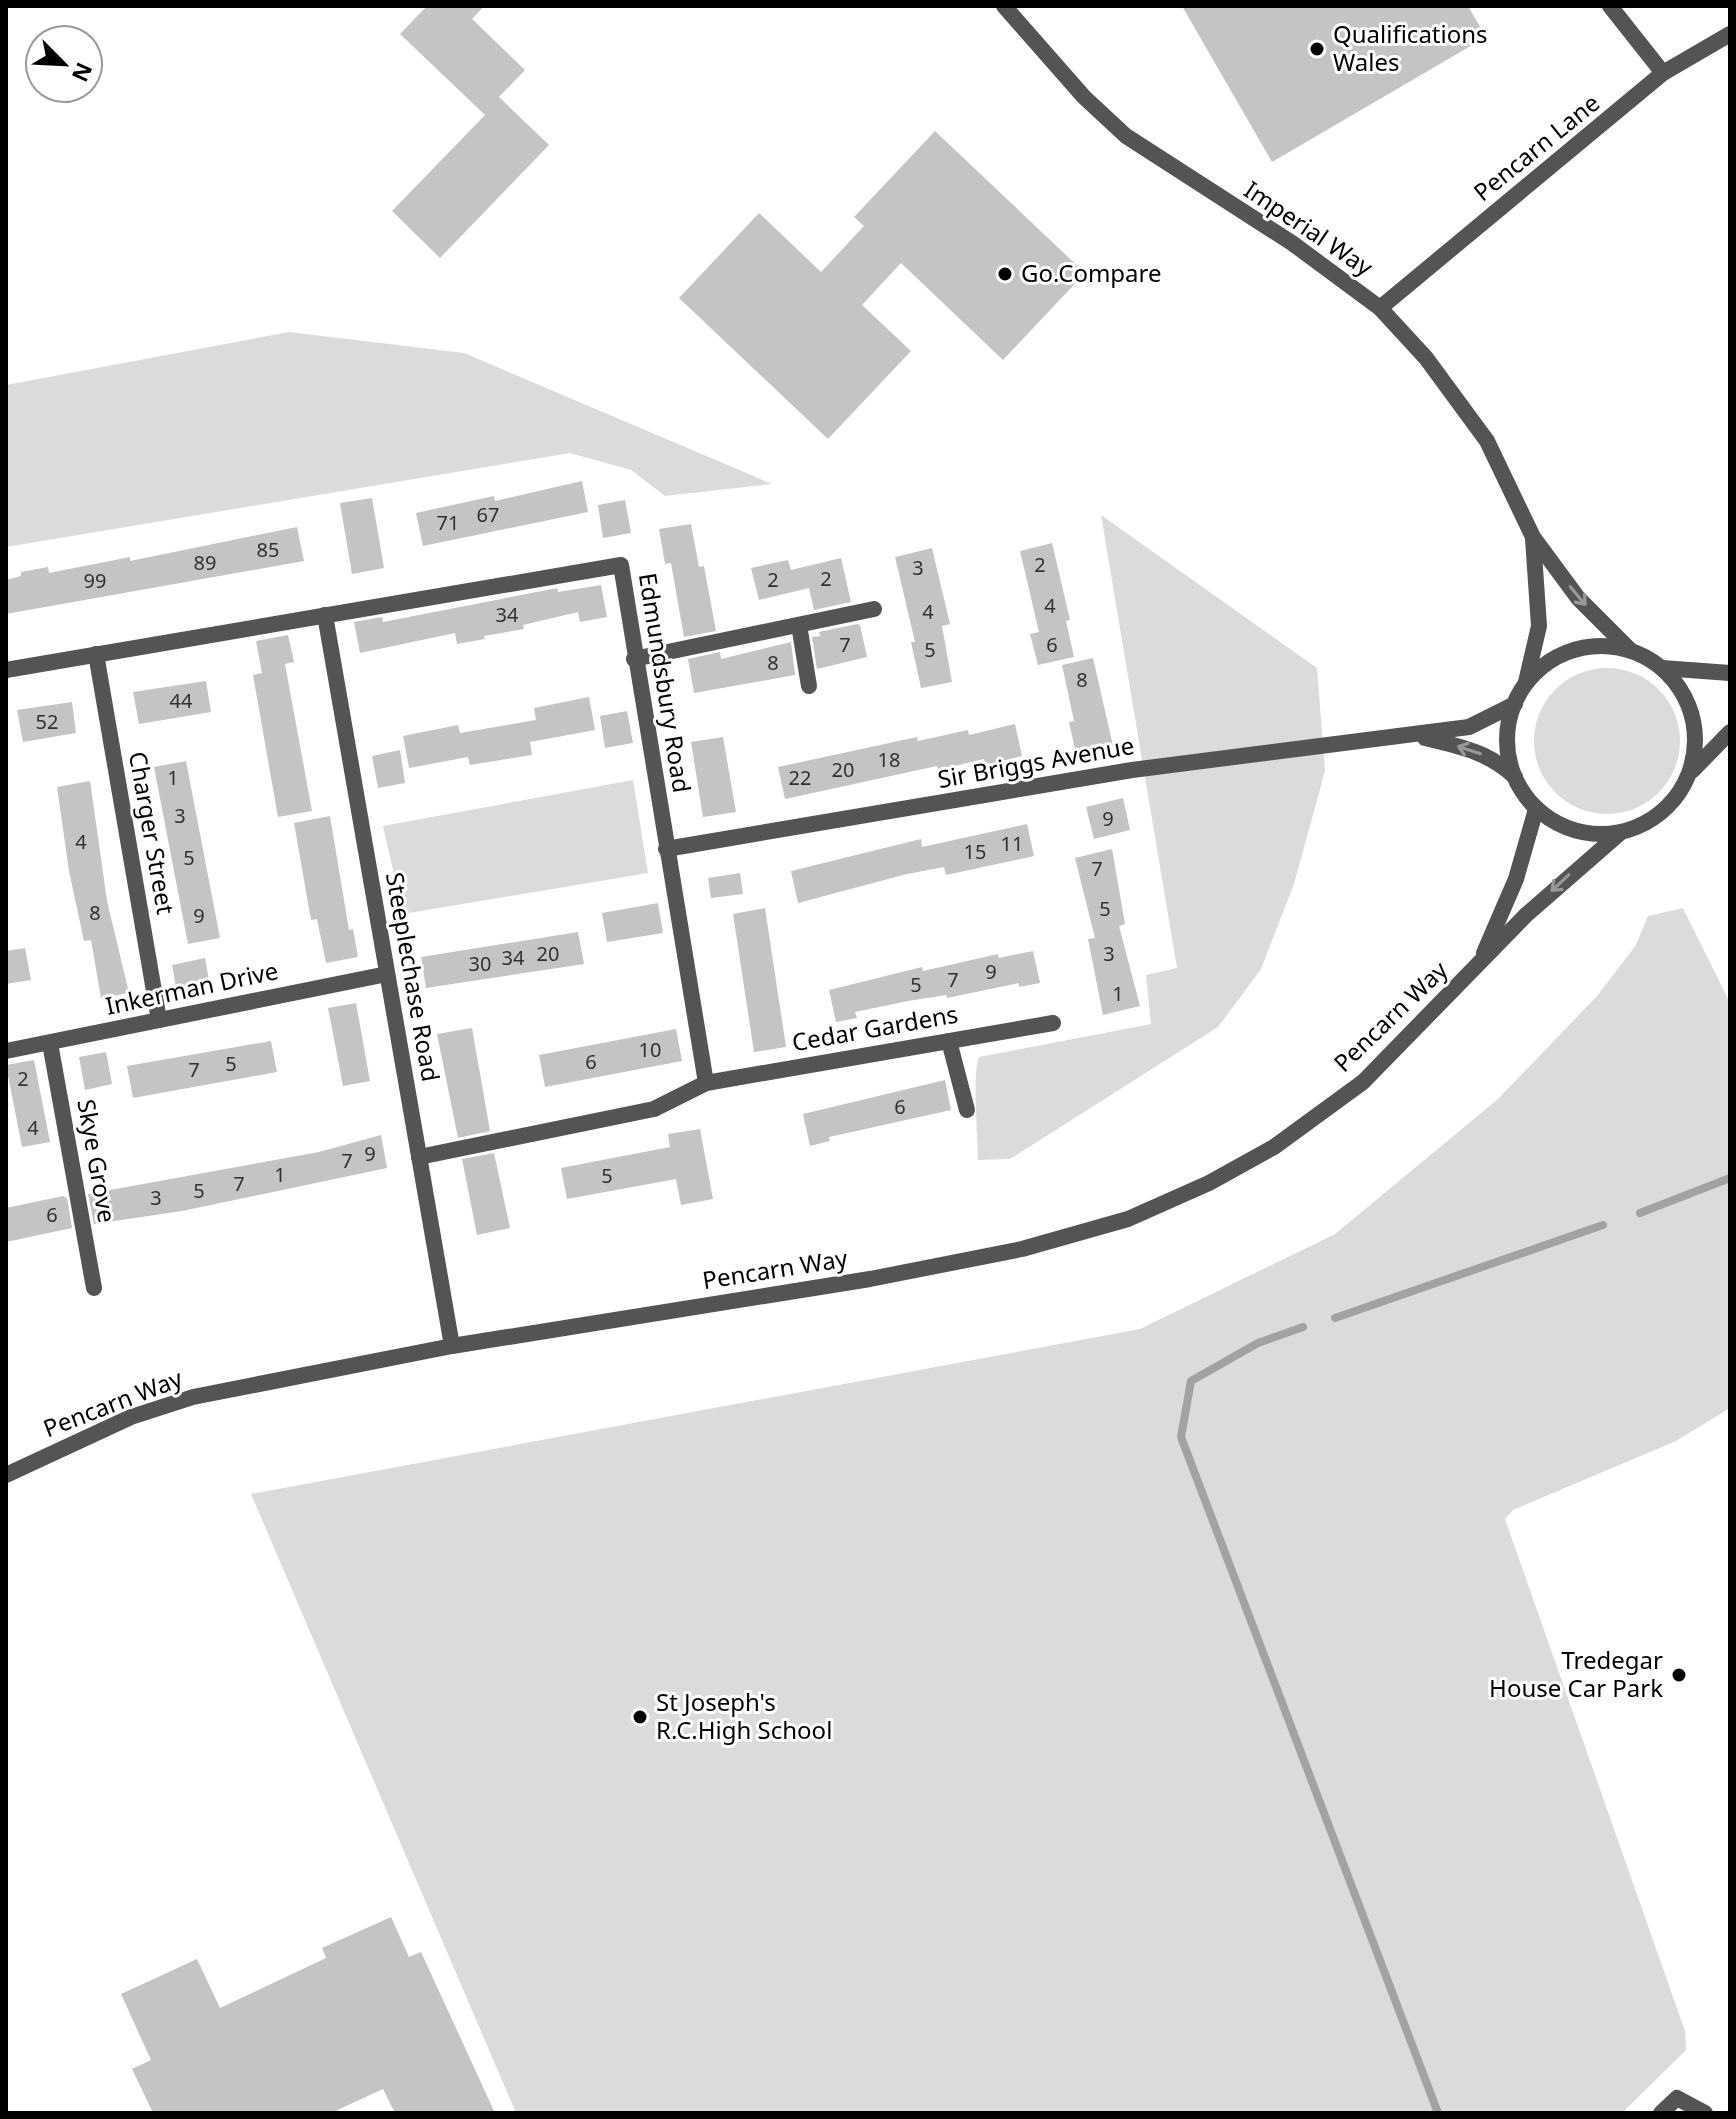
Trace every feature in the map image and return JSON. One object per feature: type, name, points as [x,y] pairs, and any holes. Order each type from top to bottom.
[{"type":"street","name":"Imperial Way","points":[[1004,6],[1084,97],[1126,136],[1292,243],[1380,308],[1426,358],[1487,441],[1533,537],[1578,598],[1630,650]]},
{"type":"street","points":[[1610,6],[1663,73]]},
{"type":"street","name":"Pencarn Lane","points":[[1380,308],[1663,73],[1730,34]]},
{"type":"street","name":"Imperial Way","points":[[1526,684],[1539,626],[1533,537]]},
{"type":"street","name":"Edmundsbury Road","points":[[6,670],[621,565],[706,1083]]},
{"type":"street","points":[[634,659],[874,609]]},
{"type":"street","name":"Steeplechase Road","points":[[325,615],[452,1346]]},
{"type":"street","points":[[799,625],[809,686]]},
{"type":"street","points":[[1689,774],[1695,746],[1693,717],[1681,690],[1662,668],[1630,650],[1601,646],[1572,651],[1547,664],[1526,684],[1515,704],[1507,736],[1515,777],[1536,809],[1561,826],[1590,834],[1620,833],[1655,818],[1675,799],[1689,774],[1730,732]]},
{"type":"street","name":"Charger Street","points":[[96,654],[159,1020]]},
{"type":"street","points":[[1662,668],[1730,673]]},
{"type":"street","name":"Sir Briggs Avenue","points":[[666,849],[1132,770],[1469,727],[1515,704]]},
{"type":"street","name":"Sir Briggs Avenue","points":[[1416,736],[1474,750],[1500,763],[1515,777]]},
{"type":"street","name":"Pencarn Way","points":[[1480,962],[1516,879],[1536,809]]},
{"type":"street","name":"Pencarn Way","points":[[6,1475],[131,1417],[193,1397],[452,1346],[870,1279],[1022,1249],[1128,1219],[1209,1183],[1274,1147],[1363,1082],[1564,880],[1620,833]]},
{"type":"street","name":"Inkerman Drive","points":[[6,1051],[387,974]]},
{"type":"street","name":"Cedar Gardens","points":[[706,1083],[1053,1023]]},
{"type":"street","points":[[949,1041],[967,1110]]},
{"type":"street","name":"Skye Grove","points":[[50,1043],[94,1288]]},
{"type":"street","points":[[419,1157],[654,1109],[706,1083]]},
{"type":"street","points":[[1661,2113],[1677,2098],[1705,2113]]},
{"type":"shaded area","points":[[289,332],[464,353],[772,484],[665,496],[631,470],[570,453],[6,547],[6,385]]},
{"type":"shaded area","points":[[1101,515],[1317,668],[1325,771],[1294,884],[1261,969],[1218,1027],[1010,1159],[978,1160],[976,1091],[979,1057],[1151,1024],[1146,975],[1177,968]]},
{"type":"shaded area","points":[[1607,668],[1635,673],[1659,689],[1675,713],[1680,741],[1675,769],[1659,793],[1635,809],[1607,814],[1579,809],[1555,793],[1539,769],[1534,741],[1539,713],[1555,689],[1579,673]]},
{"type":"shaded area","points":[[633,780],[648,873],[403,914],[383,826]]},
{"type":"shaded area","name":"St Joseph's R.C.High School","points":[[1683,908],[1730,1003],[1730,1408],[1676,1441],[1513,1510],[1505,1519],[1685,2031],[1686,2050],[1622,2113],[516,2113],[251,1494],[1140,1329],[1335,1234],[1498,1099],[1597,996],[1636,945],[1648,916]]},
{"type":"building","points":[[427,6],[484,6],[472,19],[525,70],[499,97],[549,145],[440,258],[392,211],[485,115],[400,34]]},
{"type":"building","points":[[1182,6],[1468,6],[1486,37],[1272,162]]},
{"type":"building","points":[[935,131],[1085,273],[1003,360],[901,263],[862,305],[911,351],[828,439],[679,298],[759,213],[821,272],[864,226],[854,217]]},
{"type":"building","points":[[582,481],[588,512],[423,546],[416,513],[494,496],[495,501]]},
{"type":"building","points":[[372,498],[384,568],[352,574],[340,503]]},
{"type":"building","points":[[625,500],[631,533],[603,538],[598,505]]},
{"type":"building","points":[[691,524],[699,567],[704,566],[716,631],[684,637],[671,563],[665,564],[659,529]]},
{"type":"building","points":[[297,527],[304,561],[6,614],[6,580],[21,576],[21,572],[48,567],[49,573],[130,557],[130,561]]},
{"type":"building","points":[[1052,543],[1070,620],[1066,621],[1074,657],[1038,665],[1030,634],[1039,632],[1020,551]]},
{"type":"building","points":[[932,548],[950,624],[942,626],[952,682],[921,688],[911,642],[915,642],[895,557]]},
{"type":"building","points":[[841,558],[851,602],[814,610],[809,588],[759,600],[751,568],[788,560],[791,570]]},
{"type":"building","points":[[601,585],[607,617],[580,622],[578,612],[523,625],[524,629],[484,636],[485,639],[457,644],[455,633],[360,653],[354,622],[382,617],[383,622],[557,588],[558,592]]},
{"type":"building","points":[[860,625],[867,657],[817,669],[812,637],[820,636],[819,632]]},
{"type":"building","points":[[288,635],[294,662],[285,664],[312,811],[278,817],[253,675],[262,673],[256,641]]},
{"type":"building","points":[[791,642],[795,675],[694,693],[688,659],[720,652],[721,659]]},
{"type":"building","points":[[1093,658],[1113,746],[1076,754],[1069,722],[1074,721],[1062,665]]},
{"type":"building","points":[[206,681],[211,712],[139,724],[133,692]]},
{"type":"building","points":[[589,697],[595,730],[530,742],[532,755],[470,765],[468,757],[409,768],[403,736],[458,725],[460,733],[536,720],[534,708]]},
{"type":"building","points":[[72,702],[76,733],[23,742],[17,710]]},
{"type":"building","points":[[627,711],[633,743],[605,748],[600,716]]},
{"type":"building","points":[[1015,724],[1022,756],[985,765],[984,759],[938,770],[937,766],[785,799],[778,767],[917,737],[918,741],[968,730],[969,735]]},
{"type":"building","points":[[723,737],[736,812],[703,817],[691,742]]},
{"type":"building","points":[[400,750],[405,783],[378,788],[372,756]]},
{"type":"building","points":[[186,761],[220,938],[188,944],[154,767]]},
{"type":"building","points":[[90,781],[107,901],[129,993],[101,998],[91,940],[84,941],[69,871],[57,787]]},
{"type":"building","points":[[1123,798],[1130,830],[1094,839],[1086,807]]},
{"type":"building","points":[[330,816],[349,930],[353,929],[358,957],[326,963],[317,919],[311,920],[294,823]]},
{"type":"building","points":[[1027,824],[1034,856],[946,875],[944,867],[907,874],[798,903],[791,871],[921,839],[922,847]]},
{"type":"building","points":[[1112,849],[1125,924],[1119,926],[1140,1006],[1103,1015],[1088,939],[1095,938],[1075,858]]},
{"type":"building","points":[[740,873],[743,894],[711,898],[708,878]]},
{"type":"building","points":[[658,903],[663,933],[607,942],[602,913]]},
{"type":"building","points":[[765,908],[786,1047],[754,1052],[733,914]]},
{"type":"building","points":[[578,932],[584,964],[426,988],[421,957]]},
{"type":"building","points":[[25,948],[31,980],[6,984],[6,951]]},
{"type":"building","points":[[1033,951],[1040,983],[1019,987],[1019,983],[947,998],[946,995],[908,1001],[855,1012],[857,1018],[836,1022],[829,990],[922,967],[923,971],[998,954],[999,958]]},
{"type":"building","points":[[205,958],[210,986],[177,992],[172,965]]},
{"type":"building","points":[[356,1003],[370,1081],[343,1086],[328,1008]]},
{"type":"building","points":[[472,1028],[490,1131],[458,1138],[437,1034]]},
{"type":"building","points":[[676,1029],[682,1061],[545,1087],[539,1055]]},
{"type":"building","points":[[271,1041],[277,1072],[133,1098],[127,1066]]},
{"type":"building","points":[[106,1052],[112,1084],[85,1090],[79,1057]]},
{"type":"building","points":[[34,1060],[50,1142],[22,1147],[6,1065]]},
{"type":"building","points":[[945,1080],[951,1110],[829,1137],[830,1141],[810,1146],[803,1114]]},
{"type":"building","points":[[700,1129],[713,1199],[681,1205],[676,1179],[567,1199],[561,1168],[670,1147],[668,1134]]},
{"type":"building","points":[[381,1135],[387,1168],[182,1211],[94,1224],[88,1194],[319,1152]]},
{"type":"building","points":[[494,1153],[510,1228],[477,1235],[462,1159]]},
{"type":"building","points":[[63,1196],[67,1198],[72,1228],[6,1242],[6,1208]]},
{"type":"building","points":[[391,1917],[409,1957],[421,1952],[495,2113],[395,2113],[383,2089],[331,2113],[153,2113],[132,2069],[151,2060],[121,1994],[197,1959],[220,2008],[326,1958],[322,1948]]},
{"type":"waterway","points":[[1640,1213],[1730,1178]]},
{"type":"waterway","points":[[1335,1318],[1603,1225]]},
{"type":"waterway","points":[[1303,1327],[1258,1343],[1191,1381],[1181,1437],[1438,2113]]},
{"type":"place","name":"Qualifications Wales","points":[[1317,49]]},
{"type":"place","name":"Go.Compare","points":[[1005,274]]},
{"type":"place","name":"Tredegar House Car Park","points":[[1679,1675]]},
{"type":"place","name":"St Joseph's R.C.High School","points":[[640,1717]]}]
